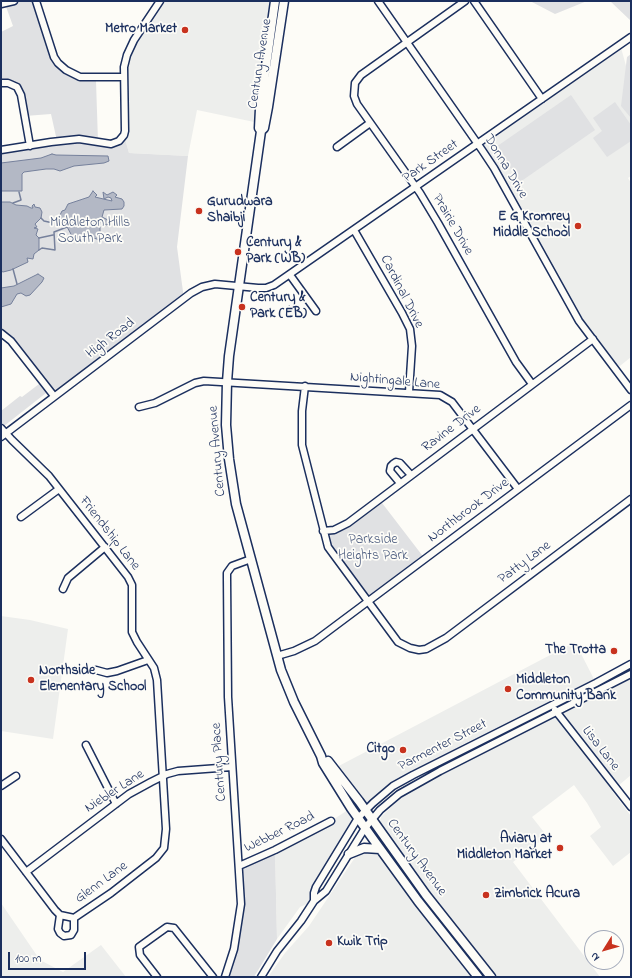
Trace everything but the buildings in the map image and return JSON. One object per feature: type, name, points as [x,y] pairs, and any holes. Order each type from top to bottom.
[{"type":"main road","name":"Century Avenue","points":[[261,131],[259,128],[260,109],[275,1]]},
{"type":"main road","name":"Century Avenue","points":[[284,1],[268,107],[264,128],[261,131],[229,356],[226,425],[229,459],[236,504],[277,656],[294,702],[321,756],[323,764],[380,849],[418,901],[478,977]]},
{"type":"main road","name":"Century Avenue","points":[[321,756],[328,761],[372,819],[426,895],[491,977]]},
{"type":"main road","points":[[349,854],[364,848],[380,849]]},
{"type":"street","points":[[1,4],[14,1]]},
{"type":"street","points":[[36,1],[54,57],[66,70],[80,77],[124,77]]},
{"type":"street","points":[[1,150],[80,139],[111,144],[118,141],[124,135],[125,131],[124,67],[129,48],[160,1]]},
{"type":"street","name":"Donna Drive","points":[[378,1],[494,168],[579,321],[631,390]]},
{"type":"street","points":[[407,43],[465,1]]},
{"type":"street","points":[[474,1],[542,98]]},
{"type":"street","name":"Park Street","points":[[239,286],[266,288],[290,275],[631,37]]},
{"type":"street","name":"Prairie Drive","points":[[407,43],[364,73],[358,79],[354,92],[356,101],[438,223],[516,362],[532,384]]},
{"type":"street","points":[[1,83],[8,83],[17,87],[21,95],[30,146]]},
{"type":"street","points":[[337,147],[370,123]]},
{"type":"street","name":"Cardinal Drive","points":[[354,230],[410,329],[412,346],[409,392]]},
{"type":"street","points":[[290,275],[316,311]]},
{"type":"street","name":"High Road","points":[[3,435],[191,293],[207,285],[224,284],[239,286]]},
{"type":"street","points":[[1,332],[11,341],[54,396]]},
{"type":"street","name":"Ravine Drive","points":[[323,531],[334,530],[348,523],[472,428],[593,339]]},
{"type":"street","name":"Nightingale Lane","points":[[139,407],[155,403],[195,383],[204,381],[440,395],[452,402],[518,489]]},
{"type":"street","points":[[305,386],[302,445],[323,531],[328,547],[369,602]]},
{"type":"street","name":"Northbrook Drive","points":[[277,656],[294,651],[315,641],[631,405]]},
{"type":"street","points":[[1,428],[3,435]]},
{"type":"street","name":"Friendship Lane","points":[[3,435],[12,440],[49,476],[130,580],[132,585],[132,632],[154,668],[157,680],[166,826]]},
{"type":"street","points":[[400,484],[390,471],[393,464],[396,462],[400,463],[411,475]]},
{"type":"street","points":[[22,517],[59,489]]},
{"type":"street","name":"Patty Lane","points":[[369,602],[398,642],[410,648],[419,650],[426,649],[446,638],[631,499]]},
{"type":"street","points":[[63,589],[68,578],[105,547]]},
{"type":"street","name":"Century Place","points":[[225,977],[234,949],[241,904],[228,683],[227,573],[232,566],[251,559]]},
{"type":"street","points":[[96,670],[106,673],[117,671],[148,660]]},
{"type":"street","name":"Parmenter Street","points":[[314,901],[316,887],[358,818],[393,786],[631,664]]},
{"type":"street","name":"Parmenter Street","points":[[261,977],[277,951],[301,921],[314,901],[326,891],[365,828],[372,819],[399,794],[412,785],[631,674]]},
{"type":"street","name":"Lisa Lane","points":[[552,705],[631,807]]},
{"type":"street","points":[[86,745],[116,804]]},
{"type":"street","name":"Niebler Lane","points":[[26,872],[129,794],[162,776],[183,770],[232,767]]},
{"type":"street","points":[[1,786],[16,776]]},
{"type":"street","name":"Webber Road","points":[[239,866],[275,850],[331,821]]},
{"type":"street","name":"Glenn Lane","points":[[60,915],[58,928],[60,933],[64,936],[71,935],[74,930],[74,918],[156,858],[164,848],[166,826]]},
{"type":"street","points":[[1,840],[60,915],[74,918]]},
{"type":"street","points":[[157,977],[140,955],[139,947],[166,928],[174,928],[213,977]]},
{"type":"shaded area","points":[[160,1],[275,1],[259,123],[197,110],[188,156],[129,153],[124,135],[127,55]]},
{"type":"shaded area","name":"E G Kromrey Middle School","points":[[620,44],[631,84],[631,176],[628,178],[631,183],[631,357],[615,370],[593,339],[478,144]]},
{"type":"shaded area","points":[[52,154],[108,156],[109,161],[104,163],[74,166],[60,171],[46,169],[24,172],[22,174],[22,191],[1,191],[1,163],[41,158]]},
{"type":"shaded area","points":[[93,191],[97,195],[95,197],[112,201],[111,198],[108,197],[104,199],[103,192],[107,195],[113,192],[117,195],[115,197],[122,199],[124,206],[122,209],[104,210],[102,217],[110,221],[107,225],[104,224],[100,227],[100,240],[87,236],[81,243],[73,238],[65,223],[59,217],[68,204],[89,197]]},
{"type":"shaded area","points":[[1,202],[10,202],[16,205],[31,208],[33,208],[32,206],[34,204],[35,207],[40,208],[42,212],[41,218],[35,224],[37,227],[34,228],[38,229],[36,235],[39,238],[39,250],[34,254],[33,259],[27,258],[28,262],[3,272],[1,271]]},
{"type":"shaded area","points":[[38,274],[44,278],[30,295],[26,296],[21,293],[17,294],[11,304],[1,307],[1,288],[14,286]]},
{"type":"shaded area","name":"Northside Elementary School","points":[[1,616],[30,620],[68,629],[53,739],[1,731]]},
{"type":"shaded area","points":[[575,642],[596,683],[409,777],[365,810],[333,769]]},
{"type":"shaded area","points":[[631,678],[631,775],[612,791],[631,816],[631,852],[613,866],[590,836],[601,827],[587,803],[574,785],[532,817],[547,836],[513,862],[584,956],[584,970],[595,970],[600,977],[496,977],[423,884],[381,826],[381,817],[396,802],[418,786]]},
{"type":"shaded area","points":[[351,808],[358,818],[316,887],[314,901],[300,907],[277,939],[275,850],[331,821]]},
{"type":"shaded area","points":[[361,851],[376,852],[379,854],[407,894],[473,977],[268,977],[285,953],[309,926],[356,856]]},
{"type":"shaded area","points":[[1,903],[40,960],[63,972],[101,945],[126,977],[1,977]]},
{"type":"green space","name":"Middleton Hills South Park","points":[[4,1],[33,1],[51,53],[78,79],[96,81],[98,142],[111,144],[124,135],[129,153],[188,156],[177,247],[184,299],[54,396],[1,333],[1,150],[57,141],[51,114],[25,116],[17,87],[1,83],[1,32],[13,26]]},
{"type":"green space","points":[[530,1],[587,1],[555,14]]},
{"type":"green space","points":[[610,1],[631,1],[631,21]]},
{"type":"green space","points":[[631,54],[631,118],[621,106],[627,57]]},
{"type":"green space","points":[[571,95],[595,130],[520,182],[496,147]]},
{"type":"green space","points":[[615,102],[631,125],[631,141],[607,157],[593,138],[602,131],[593,118]]},
{"type":"green space","points":[[39,384],[46,393],[4,426],[1,423],[1,411],[20,396],[22,397]]},
{"type":"green space","name":"Parkside Heights Park","points":[[379,499],[425,559],[369,602],[338,562],[323,531],[334,530]]},
{"type":"green space","points":[[275,850],[277,939],[254,977],[225,977],[238,926],[239,866]]},
{"type":"waterway","points":[[13,203],[21,200],[19,192]]},
{"type":"waterway","points":[[41,218],[44,221],[53,223],[60,218]]},
{"type":"waterway","points":[[39,250],[42,248],[55,250],[54,232],[67,227]]},
{"type":"waterway","points":[[39,238],[53,235]]},
{"type":"waterway","points":[[13,269],[17,284]]},
{"type":"place","name":"Metro Market","points":[[185,30]]},
{"type":"place","name":"Gurudwara Shaibji","points":[[199,211]]},
{"type":"place","name":"E G Kromrey Middle School","points":[[578,226]]},
{"type":"place","name":"Century & Park (WB)","points":[[238,252]]},
{"type":"place","name":"Century & Park (EB)","points":[[242,307]]},
{"type":"place","name":"The Trotta","points":[[614,651]]},
{"type":"place","name":"Northside Elementary School","points":[[31,680]]},
{"type":"place","name":"Middleton Community Bank","points":[[508,689]]},
{"type":"place","name":"Citgo","points":[[403,750]]},
{"type":"place","name":"Aviary at Middleton Market","points":[[560,848]]},
{"type":"place","name":"Zimbrick Acura","points":[[486,895]]},
{"type":"place","name":"Kwik Trip","points":[[329,943]]}]
